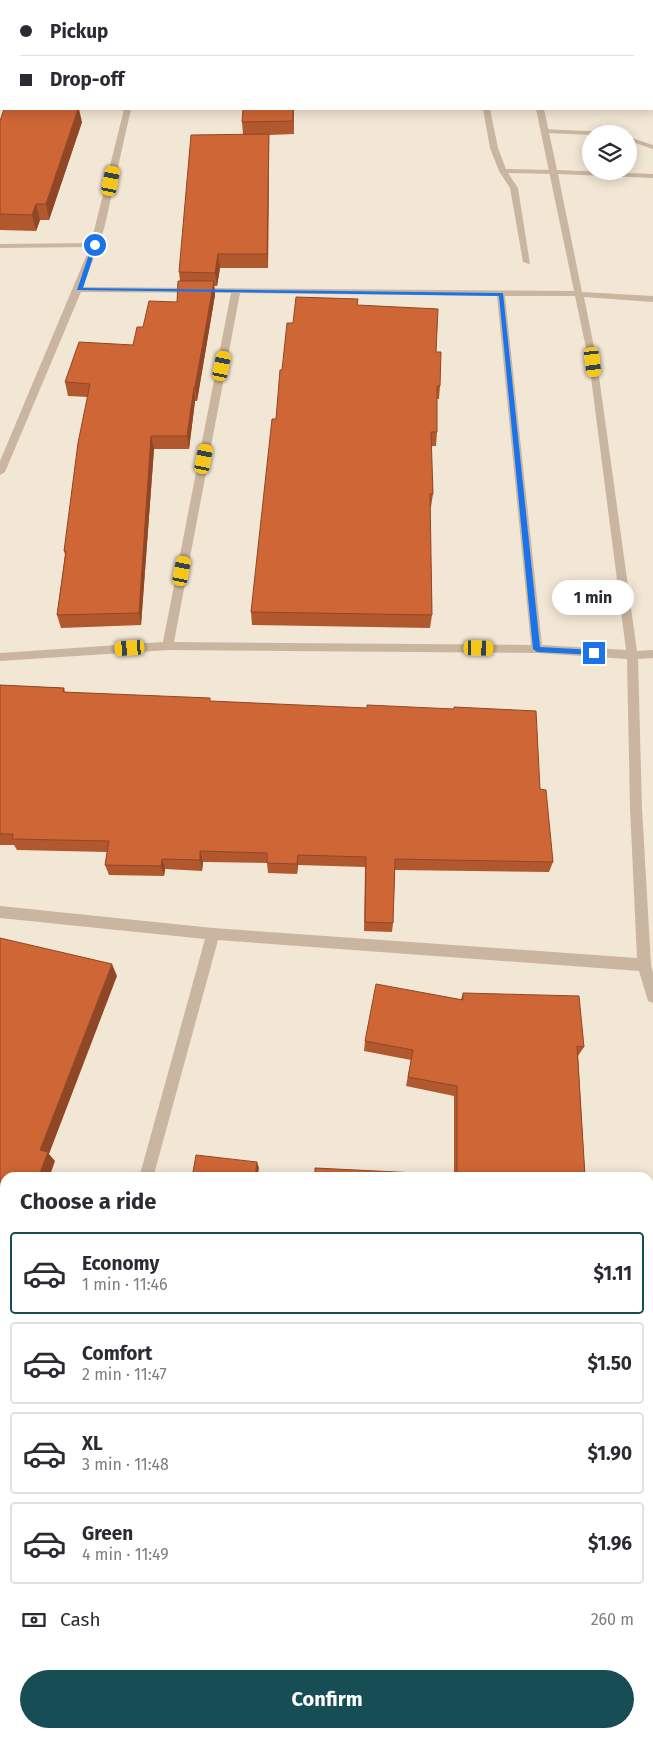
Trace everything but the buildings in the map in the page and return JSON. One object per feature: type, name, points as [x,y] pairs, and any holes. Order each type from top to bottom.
[{"type":"street","points":[[1,465],[79,289],[95,245],[102,222],[127,110]]},
{"type":"street","points":[[486,110],[494,148],[502,170],[514,188],[527,262]]},
{"type":"street","points":[[540,110],[593,362],[632,655],[636,808],[644,965],[653,997]]},
{"type":"street","points":[[546,131],[582,133]]},
{"type":"street","points":[[637,142],[653,147]]},
{"type":"street","points":[[502,170],[653,176]]},
{"type":"street","points":[[0,246],[95,245]]},
{"type":"street","points":[[79,289],[580,294],[653,299]]},
{"type":"street","points":[[168,646],[236,291]]},
{"type":"street","points":[[501,294],[537,649]]},
{"type":"street","points":[[0,657],[168,646],[537,649],[632,655],[653,654]]},
{"type":"street","points":[[0,912],[212,934],[644,965]]},
{"type":"street","points":[[148,1172],[212,934]]},
{"type":"route","points":[[95,245],[79,289],[501,294],[537,649],[594,653]]}]
